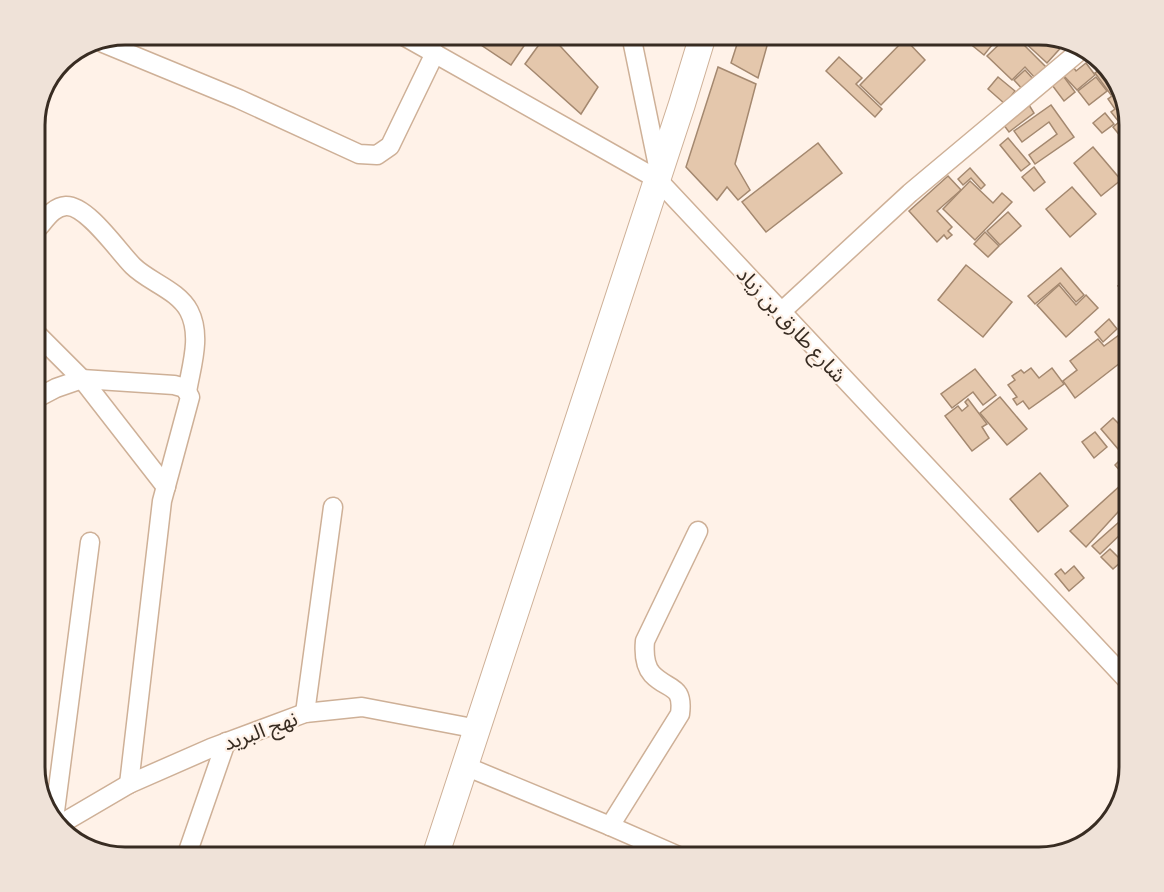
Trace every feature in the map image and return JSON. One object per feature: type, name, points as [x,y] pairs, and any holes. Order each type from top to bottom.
[{"type":"street","name":"شارع طارق بن زياد","points":[[420,45],[658,176],[781,312],[1119,670]]},
{"type":"street","points":[[633,45],[658,176]]},
{"type":"street","points":[[439,847],[700,45]]},
{"type":"street","points":[[112,47],[238,99],[359,154],[377,155],[390,146],[435,54]]},
{"type":"street","points":[[781,312],[910,193],[1076,54]]},
{"type":"street","points":[[45,220],[55,209],[66,206],[84,212],[133,267],[149,280],[176,296],[189,310],[195,327],[196,342],[187,392]]},
{"type":"street","points":[[45,342],[82,379],[166,487]]},
{"type":"street","points":[[45,394],[82,379],[174,385],[185,388],[190,397],[161,513],[129,784]]},
{"type":"street","points":[[305,713],[333,507]]},
{"type":"street","points":[[610,826],[680,714],[682,701],[677,691],[651,673],[644,657],[645,641],[698,531]]},
{"type":"street","points":[[56,806],[90,542]]},
{"type":"street","name":"نهج البريد","points":[[66,821],[129,784],[226,742],[305,713],[362,707],[478,729]]},
{"type":"street","points":[[190,847],[226,742]]},
{"type":"street","points":[[465,766],[657,847]]},
{"type":"building","points":[[481,45],[525,45],[511,65]]},
{"type":"building","points":[[539,45],[559,45],[598,87],[581,114],[525,64]]},
{"type":"building","points":[[737,45],[767,45],[758,78],[731,63]]},
{"type":"building","points":[[899,45],[911,45],[925,60],[881,105],[860,85]]},
{"type":"building","points":[[972,45],[992,45],[984,55]]},
{"type":"building","points":[[999,45],[1024,45],[1047,68],[1036,79],[1025,67],[1012,80],[987,56]]},
{"type":"building","points":[[1028,45],[1060,48],[1047,63]]},
{"type":"building","points":[[839,57],[862,78],[856,84],[882,109],[875,117],[826,71]]},
{"type":"building","points":[[1086,63],[1095,75],[1077,90],[1064,76],[1074,68],[1076,71]]},
{"type":"building","points":[[718,67],[756,84],[735,164],[750,190],[738,200],[727,187],[717,200],[686,167]]},
{"type":"building","points":[[1025,70],[1035,81],[1024,91],[1014,80]]},
{"type":"building","points":[[1098,71],[1102,76],[1111,90],[1111,95],[1095,73]]},
{"type":"building","points":[[998,77],[1015,91],[1005,104],[988,89]]},
{"type":"building","points":[[1064,77],[1075,92],[1064,101],[1052,85]]},
{"type":"building","points":[[1096,77],[1107,91],[1089,105],[1078,91]]},
{"type":"building","points":[[1113,95],[1119,122],[1111,112],[1115,109],[1108,99]]},
{"type":"building","points":[[1029,105],[1034,113],[1009,132],[1003,124]]},
{"type":"building","points":[[1051,105],[1074,137],[1035,164],[1029,155],[1057,134],[1049,122],[1022,142],[1014,131]]},
{"type":"building","points":[[1105,113],[1114,124],[1102,133],[1093,123]]},
{"type":"building","points":[[1119,122],[1119,134],[1113,127]]},
{"type":"building","points":[[1008,138],[1030,164],[1021,171],[1000,145]]},
{"type":"building","points":[[818,143],[842,173],[766,232],[742,202]]},
{"type":"building","points":[[1093,147],[1119,178],[1119,182],[1101,196],[1074,163]]},
{"type":"building","points":[[1034,167],[1045,182],[1034,191],[1022,177]]},
{"type":"building","points":[[970,168],[985,185],[981,189],[971,178],[963,185],[958,179]]},
{"type":"building","points":[[948,176],[961,190],[937,211],[952,227],[948,231],[952,235],[947,239],[944,235],[937,242],[909,211]]},
{"type":"building","points":[[970,181],[993,203],[1002,193],[1012,202],[975,240],[943,209]]},
{"type":"building","points":[[1072,187],[1096,214],[1070,237],[1046,209]]},
{"type":"building","points":[[1008,212],[1021,226],[1000,245],[987,231]]},
{"type":"building","points":[[985,232],[999,246],[988,257],[974,244]]},
{"type":"building","points":[[966,265],[1012,302],[983,337],[938,300]]},
{"type":"building","points":[[1061,268],[1084,295],[1076,302],[1060,283],[1035,304],[1028,296]]},
{"type":"building","points":[[1059,285],[1076,305],[1086,295],[1098,308],[1066,337],[1037,305]]},
{"type":"building","points":[[1109,319],[1117,329],[1103,342],[1095,332]]},
{"type":"building","points":[[1119,335],[1119,364],[1075,398],[1063,381],[1077,370],[1070,361],[1098,339],[1104,346]]},
{"type":"building","points":[[1031,368],[1039,378],[1052,368],[1064,384],[1029,409],[1023,401],[1017,405],[1013,399],[1017,397],[1008,385],[1015,380],[1012,376],[1021,370],[1024,373]]},
{"type":"building","points":[[975,369],[996,395],[983,405],[973,392],[952,408],[941,394]]},
{"type":"building","points":[[1000,397],[1027,429],[1007,445],[980,413]]},
{"type":"building","points":[[968,399],[987,424],[982,427],[989,438],[972,451],[945,416],[958,406],[962,411],[968,406],[965,402]]},
{"type":"building","points":[[1113,418],[1119,424],[1119,450],[1101,429]]},
{"type":"building","points":[[1095,432],[1107,447],[1094,458],[1082,442]]},
{"type":"building","points":[[1040,473],[1068,506],[1038,532],[1010,499]]},
{"type":"building","points":[[1119,487],[1119,511],[1086,547],[1070,531]]},
{"type":"building","points":[[1119,522],[1119,536],[1100,554],[1092,546]]},
{"type":"building","points":[[1110,549],[1119,558],[1119,564],[1113,569],[1101,557]]},
{"type":"building","points":[[1074,566],[1084,578],[1069,591],[1055,574],[1061,569],[1065,574]]}]
